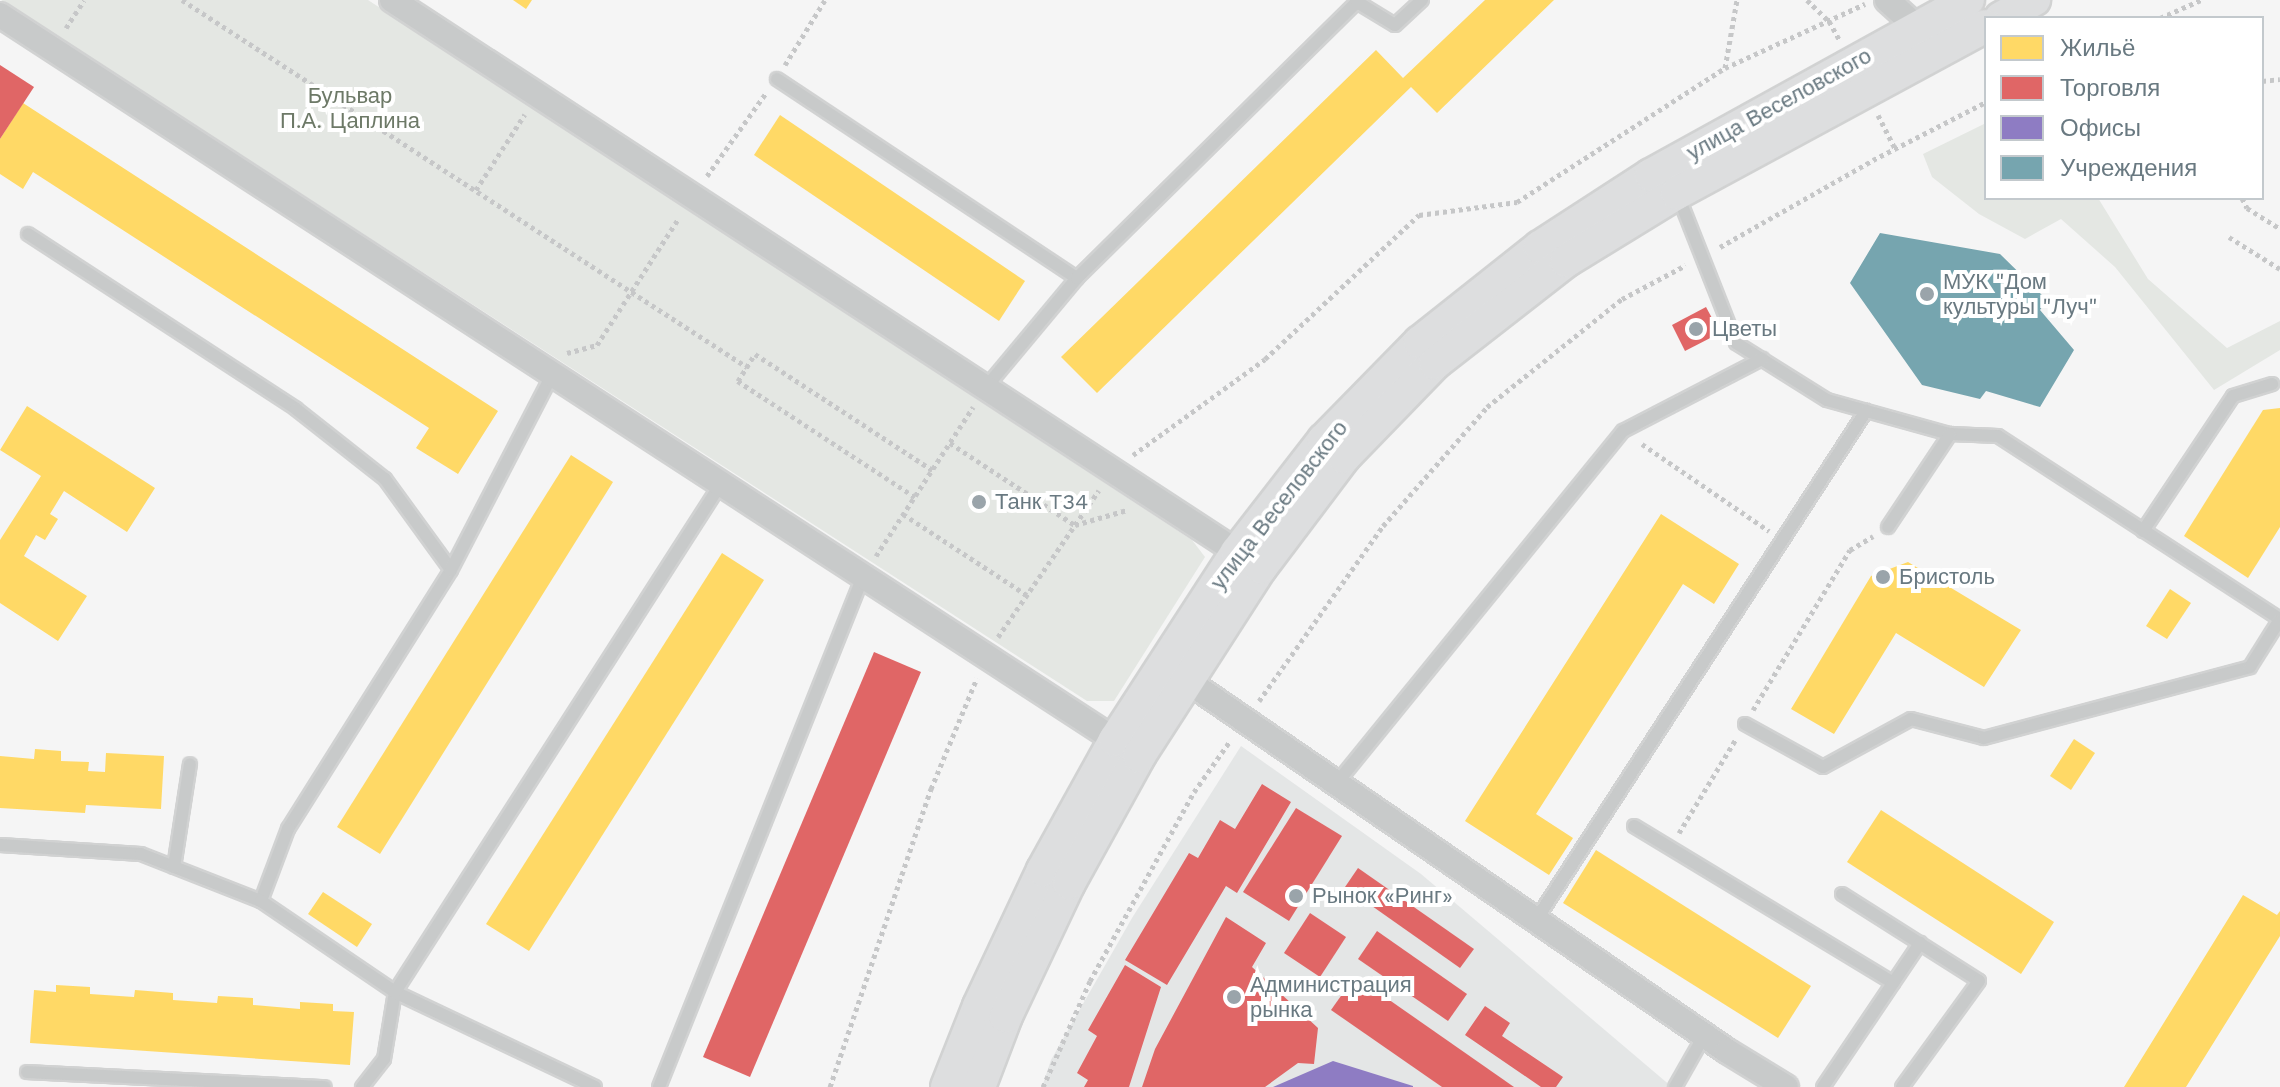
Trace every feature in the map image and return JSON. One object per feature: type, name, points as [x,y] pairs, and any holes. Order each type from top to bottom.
[{"type":"main road","name":"улица Веселовского","points":[[979,1087],[1006,1016],[1069,883],[1127,748],[1186,680],[1249,560],[1435,363],[1566,261],[1926,41],[1968,0]]},
{"type":"main road","points":[[2005,16],[2034,0]]},
{"type":"main road","name":"улица Веселовского","points":[[947,1087],[979,1006],[1037,884],[1324,440],[1420,342],[1540,247],[1651,175],[1926,41],[1984,26]]},
{"type":"street","points":[[392,0],[1249,560]]},
{"type":"street","points":[[1887,0],[1926,41]]},
{"type":"street","points":[[0,15],[864,574],[1127,748]]},
{"type":"street","points":[[1186,680],[1704,1036],[1786,1087]]},
{"type":"lane","points":[[987,386],[1077,278],[1357,2],[1395,25],[1422,0]]},
{"type":"lane","points":[[777,79],[1077,278]]},
{"type":"lane","points":[[1677,193],[1704,255],[1736,343],[1827,400],[1950,434],[1998,436],[2280,620],[2250,667],[1984,738],[1911,719],[1823,767],[1745,724]]},
{"type":"lane","points":[[28,234],[296,409],[385,479],[451,570]]},
{"type":"lane","points":[[1336,784],[1623,431],[1762,359]]},
{"type":"lane","points":[[261,901],[288,829],[451,570],[553,373]]},
{"type":"lane","points":[[2143,531],[2233,396],[2272,384]]},
{"type":"lane","points":[[1536,920],[1866,411]]},
{"type":"lane","points":[[1888,527],[1950,434]]},
{"type":"lane","points":[[362,1087],[384,1059],[395,992],[722,482]]},
{"type":"lane","points":[[659,1087],[864,574]]},
{"type":"lane","points":[[174,867],[190,764]]},
{"type":"lane","points":[[1634,826],[1893,983]]},
{"type":"lane","points":[[0,845],[141,854],[261,901],[395,992],[595,1087]]},
{"type":"lane","points":[[1842,894],[1979,981],[1902,1087]]},
{"type":"lane","points":[[1823,1087],[1920,943]]},
{"type":"lane","points":[[1675,1087],[1704,1036]]},
{"type":"lane","points":[[27,1072],[325,1087]]},
{"type":"path","points":[[52,49],[84,0]]},
{"type":"path","points":[[182,0],[747,367]]},
{"type":"path","points":[[1725,68],[1737,0]]},
{"type":"path","points":[[830,1087],[931,789],[987,654],[1114,469],[1265,359],[1419,215],[1517,202],[1725,68],[1873,0]]},
{"type":"path","points":[[2165,16],[2201,0]]},
{"type":"path","points":[[476,190],[538,95]]},
{"type":"path","points":[[1043,1087],[1090,981],[1194,792],[1383,526],[1487,407],[1622,299],[1873,160],[1984,103]]},
{"type":"path","points":[[2243,200],[2247,208],[2280,229]]},
{"type":"path","points":[[2229,237],[2280,269]]},
{"type":"path","points":[[915,497],[738,381],[755,354],[932,470]]},
{"type":"path","points":[[864,574],[987,386]]},
{"type":"path","points":[[1623,431],[1783,541]]},
{"type":"path","points":[[950,443],[1075,525],[1161,500]]},
{"type":"path","points":[[903,514],[1027,595]]},
{"type":"path","points":[[1670,848],[1850,550],[1888,527]]},
{"type":"shaded area","name":"Рынок «Ринг»","points":[[1241,746],[1421,874],[1672,1087],[1042,1087],[1051,1060],[1132,918]]},
{"type":"green space","name":"Бульвар П.А. Цаплина","points":[[1,0],[368,0],[1192,540],[1205,557],[1114,701],[1087,701]]},
{"type":"green space","points":[[1984,124],[1984,200],[2099,200],[2148,279],[2227,348],[2280,321],[2280,350],[2214,390],[2115,267],[2061,219],[2025,239],[1979,214],[1932,177],[1923,154]]},
{"type":"building: Жильё","points":[[513,0],[532,0],[526,9]]},
{"type":"building: Жильё","points":[[1485,0],[1554,0],[1437,113],[1411,87],[1097,393],[1061,357],[1376,50],[1403,78]]},
{"type":"building: Жильё","points":[[23,103],[498,411],[458,474],[416,448],[429,428],[33,172],[23,189],[0,174],[0,139]]},
{"type":"building: Жильё","points":[[780,115],[1025,281],[999,321],[754,155]]},
{"type":"building: Жильё","points":[[27,406],[155,488],[127,532],[64,491],[50,514],[58,519],[45,540],[36,535],[24,556],[87,596],[58,641],[0,603],[0,540],[41,476],[0,450]]},
{"type":"building: Жильё","points":[[2280,408],[2280,527],[2248,578],[2184,536],[2263,410]]},
{"type":"building: Жильё","points":[[571,455],[613,482],[380,854],[337,827]]},
{"type":"building: Жильё","points":[[1661,514],[1739,564],[1714,604],[1683,584],[1536,814],[1573,838],[1549,875],[1465,821]]},
{"type":"building: Жильё","points":[[722,553],[764,580],[529,951],[486,924]]},
{"type":"building: Жильё","points":[[1908,562],[2021,630],[1984,687],[1896,633],[1834,734],[1791,709],[1871,576]]},
{"type":"building: Жильё","points":[[2170,589],[2191,603],[2167,639],[2146,626]]},
{"type":"building: Жильё","points":[[2074,739],[2095,753],[2071,790],[2050,776]]},
{"type":"building: Жильё","points":[[35,749],[61,751],[61,761],[89,762],[88,771],[105,772],[106,753],[164,756],[161,809],[86,805],[85,813],[0,808],[0,756],[34,759]]},
{"type":"building: Жильё","points":[[1881,810],[2054,922],[2021,974],[1847,862]]},
{"type":"building: Жильё","points":[[1596,850],[1811,986],[1778,1038],[1563,903]]},
{"type":"building: Жильё","points":[[323,892],[372,924],[357,947],[308,914]]},
{"type":"building: Жильё","points":[[2243,895],[2277,915],[2280,911],[2280,936],[2186,1087],[2124,1087]]},
{"type":"building: Жильё","points":[[56,985],[90,987],[90,994],[134,997],[135,990],[173,993],[173,1000],[217,1003],[218,996],[253,998],[253,1005],[300,1009],[300,1002],[333,1004],[333,1011],[354,1012],[350,1065],[30,1043],[34,990],[56,992]]},
{"type":"building: Торговля","points":[[0,65],[34,87],[0,139]]},
{"type":"building: Торговля","name":"Цветы","points":[[1706,307],[1720,333],[1685,351],[1672,325]]},
{"type":"building: Торговля","points":[[874,652],[921,672],[750,1077],[703,1057]]},
{"type":"building: Торговля","points":[[1262,784],[1291,802],[1237,893],[1226,886],[1167,985],[1125,960],[1189,853],[1198,858],[1220,820],[1235,829]]},
{"type":"building: Торговля","points":[[1296,808],[1342,836],[1289,921],[1243,892]]},
{"type":"building: Торговля","points":[[1358,868],[1474,949],[1460,968],[1345,887]]},
{"type":"building: Торговля","points":[[1310,913],[1346,937],[1320,977],[1284,953]]},
{"type":"building: Торговля","name":"Администрация рынка","points":[[1226,917],[1266,943],[1252,967],[1318,1028],[1314,1064],[1298,1063],[1265,1087],[1142,1087],[1155,1049]]},
{"type":"building: Торговля","points":[[1377,931],[1467,994],[1448,1021],[1358,959]]},
{"type":"building: Торговля","points":[[1125,965],[1161,987],[1129,1087],[1084,1087],[1088,1080],[1077,1073],[1097,1036],[1088,1030]]},
{"type":"building: Торговля","points":[[1355,976],[1514,1087],[1442,1087],[1331,1010]]},
{"type":"building: Торговля","points":[[1485,1006],[1510,1023],[1502,1036],[1563,1077],[1556,1087],[1541,1087],[1465,1035]]},
{"type":"building: Офисы","points":[[1333,1061],[1413,1086],[1413,1087],[1273,1087]]},
{"type":"building: Учреждения","points":[[1880,233],[2000,254],[2047,300],[2040,310],[2074,350],[2040,407],[1986,391],[1980,399],[1922,385],[1850,283]]},
{"type":"place","name":"МУК \"Дом культуры \"Луч\"","points":[[1927,294]]},
{"type":"place","name":"Цветы","points":[[1696,329]]},
{"type":"place","name":"Танк T34","points":[[979,502]]},
{"type":"place","name":"Бристоль","points":[[1883,577]]},
{"type":"place","name":"Рынок «Ринг»","points":[[1296,896]]},
{"type":"place","name":"Администрация рынка","points":[[1234,997]]}]
